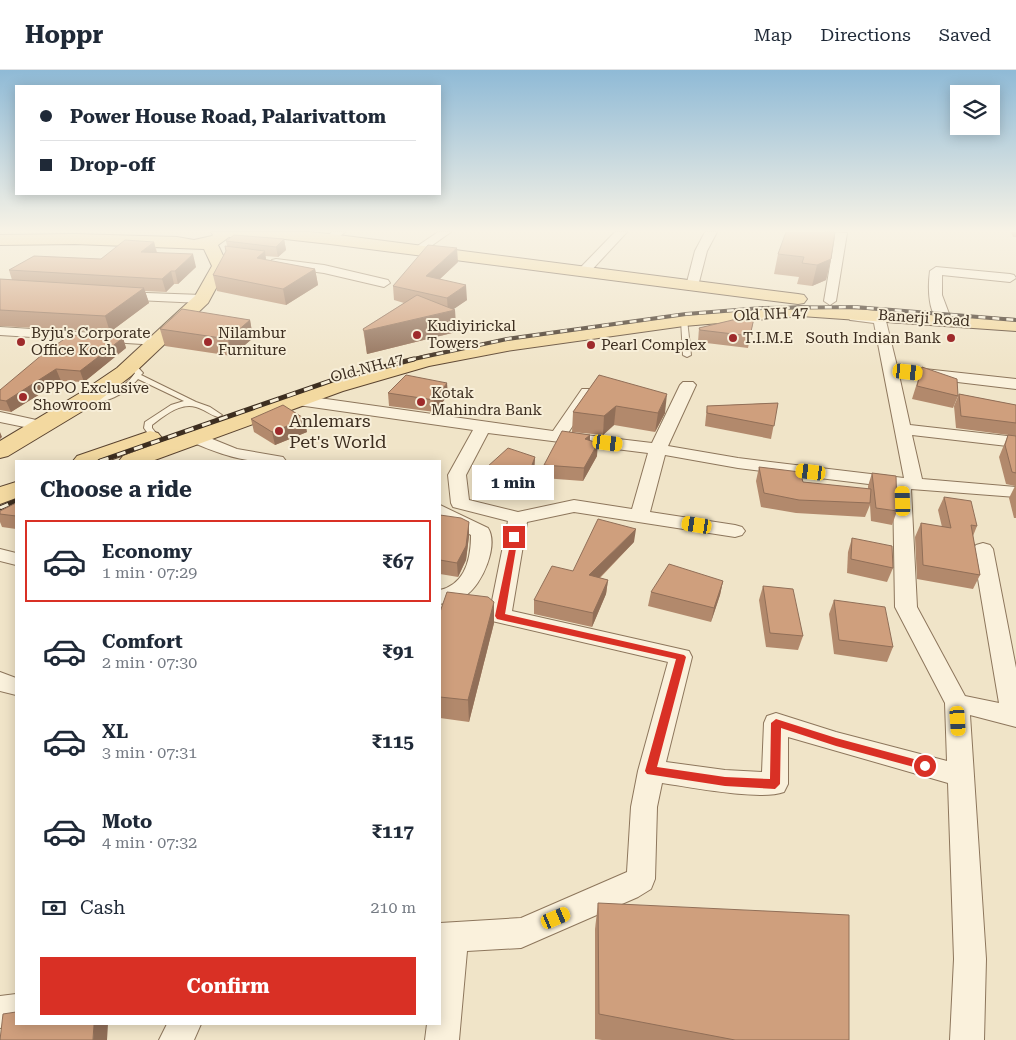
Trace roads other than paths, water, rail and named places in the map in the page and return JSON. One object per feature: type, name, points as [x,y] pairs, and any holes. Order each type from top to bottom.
[{"type":"main road","points":[[0,451],[134,371],[158,341],[202,299],[214,277]]},
{"type":"main road","name":"Old NH 47","points":[[624,277],[692,286],[804,306]]},
{"type":"main road","name":"Old NH 47","points":[[88,460],[218,414],[346,373],[424,353],[503,337],[722,306],[831,306]]},
{"type":"main road","name":"Old NH 47","points":[[134,460],[336,387],[453,356],[507,345],[684,320],[804,306]]},
{"type":"main road","name":"Banerji Road","points":[[831,306],[1016,318]]},
{"type":"main road","name":"Banerji Road","points":[[941,314],[1016,325]]},
{"type":"main road","points":[[0,496],[15,489]]},
{"type":"main road","points":[[0,513],[15,506]]},
{"type":"street","points":[[359,277],[384,283]]},
{"type":"street","points":[[692,286],[694,277]]},
{"type":"street","points":[[831,306],[835,277]]},
{"type":"street","points":[[935,277],[933,290],[941,314]]},
{"type":"street","points":[[1002,277],[1010,278]]},
{"type":"street","points":[[102,295],[202,299]]},
{"type":"street","points":[[804,306],[880,320],[903,429],[908,483],[906,607],[957,703],[970,958],[967,1040]]},
{"type":"street","points":[[0,331],[158,341]]},
{"type":"street","points":[[891,370],[1016,384]]},
{"type":"street","points":[[640,516],[658,449],[688,384]]},
{"type":"street","points":[[558,436],[588,392]]},
{"type":"street","points":[[298,400],[483,427],[658,449],[738,463],[908,483],[1016,492]]},
{"type":"street","points":[[0,417],[44,426]]},
{"type":"street","points":[[483,427],[457,474],[460,504],[518,518],[574,506],[736,531]]},
{"type":"street","points":[[903,429],[1016,442]]},
{"type":"street","points":[[195,437],[233,453],[272,460]]},
{"type":"street","points":[[441,512],[481,532],[482,550],[476,570],[467,584],[451,596],[441,597]]},
{"type":"street","points":[[442,1040],[446,938],[521,933],[628,887],[641,879],[644,807],[650,771],[681,657],[500,616],[518,518]]},
{"type":"street","points":[[957,703],[1014,716],[983,549]]},
{"type":"street","points":[[0,555],[15,559]]},
{"type":"street","points":[[650,771],[725,781],[775,784],[776,723],[836,742],[961,776]]},
{"type":"street","points":[[0,1012],[15,1010]]},
{"type":"street","points":[[176,1040],[184,1025]]},
{"type":"lane","points":[[684,320],[687,355]]},
{"type":"lane","points":[[134,371],[218,414]]},
{"type":"lane","points":[[155,437],[148,424],[172,409],[192,402]]},
{"type":"railway","points":[[409,360],[507,339],[686,314],[762,308],[855,307],[1016,320]]},
{"type":"railway","points":[[103,460],[333,380],[414,359]]},
{"type":"railway","points":[[0,508],[15,501]]},
{"type":"place","name":"Kudiyirickal Towers","points":[[417,335]]},
{"type":"place","name":"T.I.M.E","points":[[733,338]]},
{"type":"place","name":"South Indian Bank","points":[[951,338]]},
{"type":"place","name":"Byju's Corporate Office Koch","points":[[21,342]]},
{"type":"place","name":"Nilambur Furniture","points":[[208,342]]},
{"type":"place","name":"Pearl Complex","points":[[591,345]]},
{"type":"place","name":"OPPO Exclusive Showroom","points":[[23,397]]},
{"type":"place","name":"Kotak Mahindra Bank","points":[[421,402]]},
{"type":"place","name":"Anlemars Pet's World","points":[[279,431]]}]
